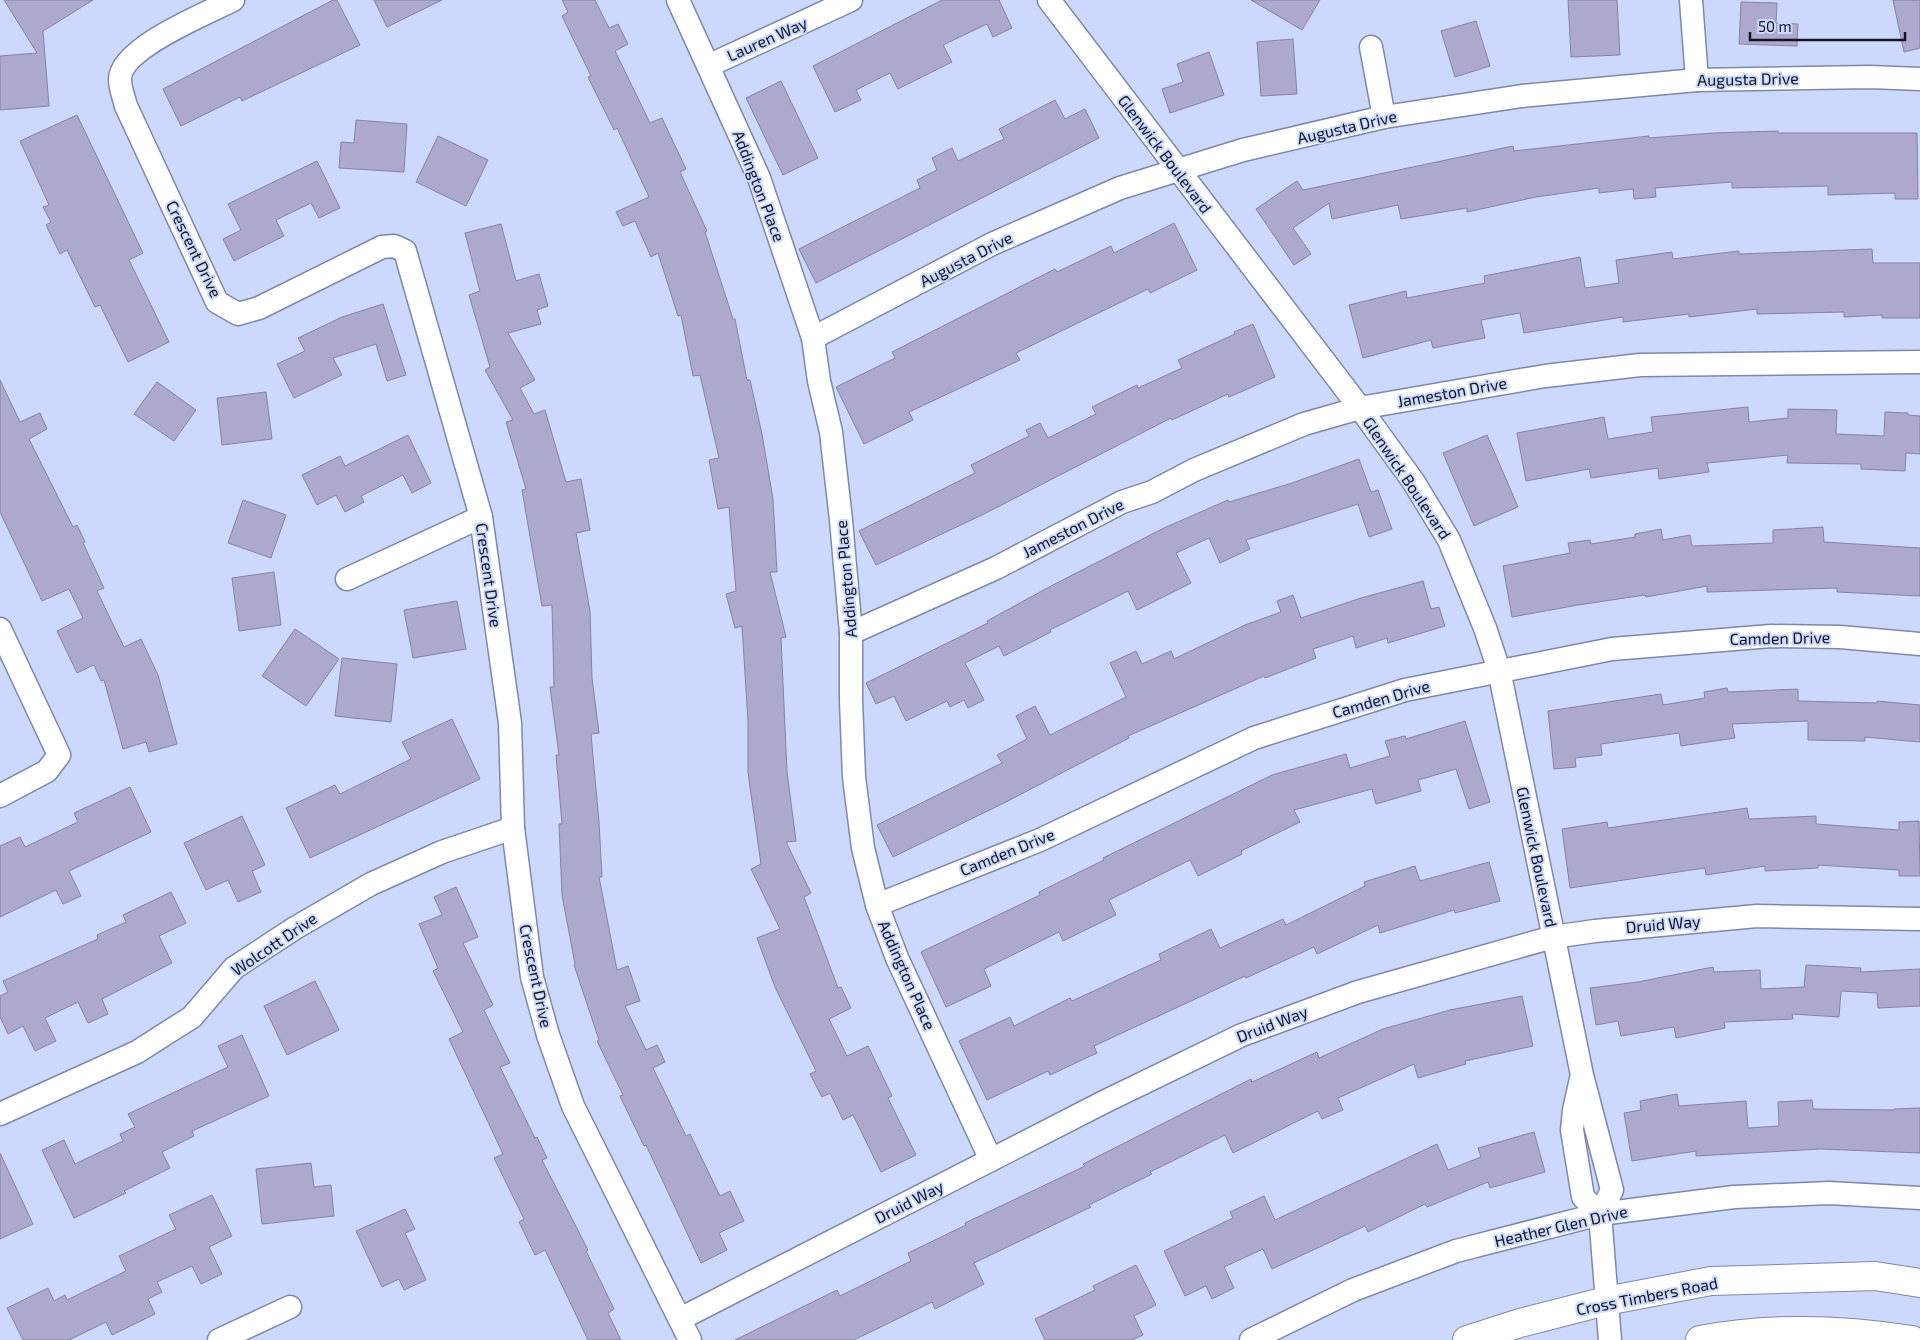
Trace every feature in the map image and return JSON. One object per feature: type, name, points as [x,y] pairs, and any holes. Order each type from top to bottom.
[{"type":"main road","name":"Cross Timbers Road","points":[[1467,1340],[1520,1323],[1606,1301],[1712,1281],[1875,1276],[1920,1283]]},
{"type":"main road","points":[[1700,1340],[1730,1335],[1812,1331],[1877,1334],[1912,1340]]},
{"type":"street","name":"Crescent Drive","points":[[233,0],[139,49],[125,65],[119,79],[126,106],[217,302],[238,314],[259,308],[382,247],[394,246],[406,251],[480,517],[510,723],[513,828],[526,945],[548,1035],[573,1106],[690,1340]]},
{"type":"street","name":"Addington Place","points":[[678,0],[710,65],[759,178],[813,338],[819,381],[831,432],[851,633],[850,700],[854,777],[863,848],[877,905],[897,958],[992,1160]]},
{"type":"street","name":"Lauren Way","points":[[710,65],[851,0]]},
{"type":"street","name":"Glenwick Boulevard","points":[[1049,0],[1176,170],[1360,408],[1412,481],[1449,540],[1485,628],[1499,670],[1582,1075],[1612,1190],[1600,1214]]},
{"type":"street","points":[[1691,0],[1697,80]]},
{"type":"street","points":[[1370,47],[1384,117]]},
{"type":"street","name":"Augusta Drive","points":[[813,338],[992,244],[1120,188],[1243,150],[1384,117],[1522,96],[1697,80],[1870,77],[1920,79]]},
{"type":"street","name":"Jameston Drive","points":[[851,633],[996,568],[1122,502],[1152,492],[1194,470],[1304,424],[1360,408],[1545,376],[1640,365],[1920,362]]},
{"type":"street","points":[[347,578],[480,517]]},
{"type":"street","points":[[0,629],[59,755],[47,771],[0,796]]},
{"type":"street","name":"Camden Drive","points":[[877,905],[1040,840],[1254,738],[1405,690],[1612,649],[1771,636],[1840,637],[1920,644]]},
{"type":"street","name":"Wolcott Drive","points":[[0,1114],[137,1052],[192,1017],[234,968],[295,928],[371,884],[442,852],[513,828]]},
{"type":"street","name":"Druid Way","points":[[680,1319],[1132,1088],[1266,1025],[1358,992],[1553,937],[1595,930],[1757,916],[1920,920]]},
{"type":"street","name":"Heather Glen Drive","points":[[1251,1340],[1353,1290],[1456,1251],[1600,1214],[1743,1196],[1829,1193],[1920,1198]]},
{"type":"street","points":[[1600,1214],[1610,1340]]},
{"type":"street","points":[[219,1340],[290,1307]]},
{"type":"building","points":[[4,0],[93,0],[43,31],[49,106],[0,110],[0,56],[37,53]]},
{"type":"building","points":[[333,0],[337,0],[360,45],[242,101],[240,97],[181,126],[163,89]]},
{"type":"building","points":[[374,0],[442,0],[387,27]]},
{"type":"building","points":[[562,0],[595,0],[609,28],[618,24],[628,44],[615,51],[650,123],[662,118],[686,169],[680,172],[707,231],[705,232],[733,319],[735,319],[747,380],[750,380],[762,434],[773,499],[777,572],[770,572],[786,637],[781,638],[787,772],[796,841],[786,842],[811,893],[804,897],[838,988],[841,987],[851,1008],[829,1019],[847,1056],[868,1046],[892,1096],[888,1098],[916,1155],[881,1172],[853,1115],[843,1120],[830,1093],[822,1097],[810,1074],[816,1071],[775,987],[757,938],[780,929],[751,869],[761,864],[748,773],[748,722],[742,626],[735,628],[726,594],[736,591],[729,507],[718,509],[709,460],[719,458],[700,375],[693,376],[681,315],[678,316],[658,253],[651,257],[635,221],[623,226],[616,212],[649,197],[617,128],[614,130],[588,77],[591,76],[562,16],[568,12]]},
{"type":"building","points":[[942,0],[999,0],[1012,28],[993,37],[987,24],[943,45],[952,62],[898,89],[890,73],[856,90],[861,100],[835,112],[813,66]]},
{"type":"building","points":[[1251,0],[1320,0],[1302,30]]},
{"type":"building","points":[[1568,0],[1617,0],[1620,55],[1571,57]]},
{"type":"building","points":[[1893,0],[1920,0],[1920,48],[1904,52]]},
{"type":"building","points":[[1741,2],[1777,3],[1776,23],[1798,24],[1797,46],[1739,44]]},
{"type":"building","points":[[1476,21],[1490,66],[1455,77],[1441,31]]},
{"type":"building","points":[[1293,39],[1297,94],[1261,96],[1257,42]]},
{"type":"building","points":[[1209,52],[1224,95],[1170,113],[1162,89],[1183,82],[1177,64]]},
{"type":"building","points":[[781,81],[818,158],[783,175],[746,98]]},
{"type":"building","points":[[1055,100],[1065,119],[1085,109],[1099,138],[816,283],[799,249],[920,188],[917,180],[937,170],[932,158],[952,148],[958,161],[1004,139],[999,129]]},
{"type":"building","points":[[77,115],[143,253],[129,260],[169,342],[128,362],[100,305],[95,307],[67,250],[60,254],[46,225],[51,222],[43,207],[49,205],[20,141]]},
{"type":"building","points":[[356,120],[407,124],[404,172],[339,168],[341,142],[354,143]]},
{"type":"building","points":[[1778,131],[1778,133],[1917,133],[1918,199],[1895,199],[1895,193],[1828,195],[1828,186],[1732,188],[1732,182],[1655,188],[1656,197],[1634,199],[1633,189],[1599,193],[1599,188],[1536,197],[1467,212],[1467,208],[1401,219],[1398,205],[1332,219],[1329,203],[1293,228],[1311,254],[1294,265],[1256,209],[1297,181],[1303,190],[1513,146],[1514,151],[1649,136],[1649,138],[1713,133]]},
{"type":"building","points":[[438,136],[488,160],[466,206],[416,182]]},
{"type":"building","points":[[317,161],[340,208],[319,218],[311,203],[276,220],[284,236],[234,261],[223,239],[241,230],[228,204]]},
{"type":"building","points":[[1174,223],[1197,270],[1150,293],[1148,289],[1016,353],[1020,360],[909,412],[913,420],[864,444],[836,387],[895,358],[892,352],[1055,269],[1057,272],[1111,246],[1114,253]]},
{"type":"building","points":[[501,224],[516,281],[539,274],[548,306],[537,310],[541,324],[508,333],[535,380],[520,388],[534,414],[545,410],[566,482],[581,479],[590,530],[576,533],[590,611],[592,678],[599,733],[591,734],[599,822],[602,877],[599,877],[617,970],[628,966],[640,1001],[625,1006],[646,1050],[657,1045],[665,1062],[653,1068],[686,1136],[690,1134],[720,1196],[730,1191],[744,1221],[719,1233],[727,1250],[701,1263],[646,1145],[644,1146],[620,1096],[623,1095],[597,1041],[599,1040],[574,965],[562,895],[559,824],[562,824],[556,755],[559,755],[550,687],[554,687],[552,605],[542,606],[522,490],[526,489],[506,422],[513,420],[485,370],[490,367],[469,295],[480,291],[465,233]]},
{"type":"building","points":[[1872,249],[1873,263],[1920,263],[1920,318],[1882,318],[1882,315],[1844,317],[1844,312],[1757,314],[1757,309],[1689,317],[1689,314],[1623,322],[1623,317],[1524,333],[1520,313],[1481,320],[1485,338],[1433,348],[1431,340],[1363,358],[1349,305],[1406,291],[1407,298],[1485,283],[1484,276],[1580,257],[1585,288],[1619,283],[1616,260],[1672,252],[1673,259],[1739,251],[1739,254]]},
{"type":"building","points":[[383,304],[406,375],[387,381],[376,344],[333,358],[342,375],[294,398],[277,364],[305,351],[298,338],[342,317]]},
{"type":"building","points":[[1253,324],[1275,377],[1229,397],[1228,394],[1172,420],[1171,418],[982,515],[876,565],[859,531],[975,473],[971,465],[1029,436],[1026,430],[1040,423],[1048,438],[1096,414],[1092,407],[1137,385],[1138,388],[1182,368],[1178,360]]},
{"type":"building","points":[[0,380],[20,422],[40,413],[47,429],[29,439],[73,527],[77,525],[85,542],[83,543],[104,588],[97,591],[124,647],[141,639],[158,675],[177,744],[149,752],[146,742],[123,749],[104,680],[101,681],[94,665],[77,673],[57,631],[83,618],[69,589],[42,601],[0,512]]},
{"type":"building","points":[[157,382],[196,410],[174,441],[134,414]]},
{"type":"building","points":[[266,392],[272,439],[222,445],[217,398]]},
{"type":"building","points":[[1748,407],[1749,422],[1788,418],[1788,409],[1837,410],[1836,434],[1884,436],[1885,412],[1908,413],[1908,415],[1920,416],[1920,454],[1906,453],[1905,471],[1861,469],[1861,464],[1787,463],[1788,455],[1707,463],[1709,472],[1659,479],[1658,468],[1591,478],[1589,469],[1526,481],[1517,433],[1604,417],[1608,439],[1653,432],[1651,417]]},
{"type":"building","points":[[408,435],[431,483],[412,493],[403,475],[361,496],[364,502],[345,512],[336,495],[317,505],[302,475],[340,456],[345,466]]},
{"type":"building","points":[[1487,435],[1518,507],[1474,526],[1443,453]]},
{"type":"building","points":[[1359,459],[1371,492],[1378,490],[1392,529],[1369,537],[1358,504],[1246,540],[1250,549],[1220,563],[1209,538],[1176,553],[1191,583],[1137,610],[1128,591],[1050,630],[1051,632],[1004,656],[999,646],[965,663],[984,700],[968,708],[964,700],[950,707],[947,701],[906,721],[894,696],[876,704],[866,683],[988,623],[987,621],[1051,586],[1164,528],[1228,500],[1229,502],[1292,483]]},
{"type":"building","points":[[243,500],[286,515],[271,558],[228,543]]},
{"type":"building","points":[[1823,527],[1824,542],[1920,548],[1920,596],[1837,592],[1837,588],[1707,592],[1707,586],[1512,617],[1503,566],[1570,553],[1568,543],[1590,540],[1591,544],[1635,537],[1635,534],[1661,529],[1663,540],[1690,535],[1692,546],[1773,543],[1773,530]]},
{"type":"building","points":[[274,572],[281,625],[239,631],[232,578]]},
{"type":"building","points":[[1423,581],[1431,609],[1439,607],[1445,626],[1388,643],[1387,638],[1356,648],[1353,636],[1313,649],[1316,658],[1265,678],[1264,676],[1128,736],[1129,738],[1004,803],[893,857],[877,825],[1002,763],[997,755],[1027,739],[1016,716],[1035,706],[1050,735],[1126,697],[1110,663],[1136,651],[1142,664],[1171,651],[1174,659],[1245,625],[1281,612],[1277,601],[1293,595],[1301,618],[1361,598]]},
{"type":"building","points":[[457,601],[466,649],[413,658],[404,610]]},
{"type":"building","points":[[295,629],[339,659],[306,706],[262,676]]},
{"type":"building","points":[[342,658],[397,664],[391,722],[335,716]]},
{"type":"building","points":[[1727,688],[1728,692],[1798,689],[1798,701],[1877,703],[1877,701],[1920,705],[1920,742],[1865,737],[1865,741],[1808,740],[1808,721],[1732,724],[1735,738],[1681,746],[1679,733],[1601,744],[1602,755],[1575,758],[1576,767],[1554,769],[1548,711],[1661,694],[1663,705],[1705,698],[1704,692]]},
{"type":"building","points":[[452,719],[480,779],[310,858],[286,808],[335,785],[340,794],[411,759],[402,742]]},
{"type":"building","points":[[1465,721],[1490,802],[1469,809],[1456,769],[1418,780],[1421,791],[1376,804],[1372,789],[1294,810],[1300,822],[1241,851],[1242,854],[1198,876],[1190,860],[1109,900],[1116,915],[1063,941],[1059,932],[984,969],[991,986],[946,1007],[921,952],[1040,895],[1039,892],[1104,860],[1103,858],[1272,775],[1346,754],[1350,768],[1390,756],[1385,741],[1405,736],[1406,739]]},
{"type":"building","points":[[130,787],[151,832],[69,871],[81,896],[63,904],[56,890],[0,917],[0,846],[20,837],[25,847],[78,822],[74,813]]},
{"type":"building","points":[[1747,808],[1749,819],[1816,816],[1816,824],[1899,830],[1899,822],[1919,821],[1920,876],[1899,876],[1899,870],[1818,865],[1818,868],[1765,871],[1765,866],[1706,875],[1705,868],[1570,888],[1562,829],[1607,822],[1608,828]]},
{"type":"building","points":[[242,816],[265,865],[252,871],[261,892],[238,902],[228,880],[206,890],[184,843]]},
{"type":"building","points":[[1489,862],[1500,901],[1455,913],[1454,910],[1380,933],[1378,925],[1317,954],[1314,947],[1246,978],[1245,976],[1094,1046],[1097,1053],[1050,1075],[1048,1071],[987,1100],[959,1041],[1010,1017],[1014,1026],[1070,998],[1072,1001],[1161,960],[1159,954],[1211,929],[1220,948],[1283,919],[1286,925],[1365,886],[1364,882],[1415,866],[1420,881]]},
{"type":"building","points":[[456,887],[478,937],[463,943],[493,1005],[484,1010],[510,1063],[500,1067],[535,1138],[537,1137],[547,1158],[542,1160],[588,1250],[586,1251],[614,1309],[608,1313],[621,1340],[588,1340],[545,1250],[535,1255],[519,1222],[524,1219],[494,1158],[503,1154],[449,1039],[463,1032],[433,971],[438,968],[419,924],[442,915],[434,897]]},
{"type":"building","points":[[171,892],[186,923],[159,936],[172,963],[102,999],[108,1014],[88,1023],[78,1002],[45,1018],[56,1041],[35,1051],[23,1026],[8,1034],[0,1017],[0,996],[8,992],[3,981],[98,939],[97,935],[126,922],[123,915]]},
{"type":"building","points":[[1806,965],[1861,968],[1860,972],[1920,969],[1920,1006],[1878,1008],[1877,993],[1841,991],[1839,1017],[1792,1014],[1793,1019],[1724,1022],[1725,1028],[1676,1038],[1674,1027],[1621,1036],[1618,1021],[1596,1025],[1590,988],[1638,982],[1713,967],[1714,972],[1760,970],[1761,989],[1804,987]]},
{"type":"building","points":[[315,981],[339,1030],[287,1055],[264,1006]]},
{"type":"building","points":[[1522,996],[1533,1046],[1465,1061],[1466,1064],[1418,1078],[1414,1064],[1338,1098],[1343,1110],[1322,1119],[1318,1111],[1233,1153],[1225,1135],[1150,1172],[1152,1174],[1089,1205],[1091,1207],[974,1263],[984,1284],[935,1309],[932,1302],[854,1340],[735,1340],[837,1290],[840,1296],[911,1261],[908,1253],[966,1225],[965,1223],[1085,1166],[1083,1164],[1251,1079],[1252,1082],[1317,1052],[1319,1058],[1383,1029],[1450,1010]]},
{"type":"building","points":[[242,1035],[269,1096],[192,1131],[194,1136],[162,1152],[170,1168],[124,1191],[126,1193],[74,1218],[42,1150],[64,1140],[75,1164],[123,1141],[120,1134],[135,1127],[128,1114],[228,1067],[218,1046]]},
{"type":"building","points":[[1677,1094],[1679,1106],[1746,1101],[1748,1128],[1779,1126],[1778,1102],[1812,1100],[1813,1109],[1894,1110],[1920,1108],[1920,1153],[1821,1149],[1696,1156],[1696,1151],[1632,1161],[1624,1113],[1641,1110],[1640,1101]]},
{"type":"building","points":[[1534,1132],[1545,1172],[1490,1188],[1488,1182],[1427,1207],[1425,1204],[1368,1232],[1365,1226],[1272,1269],[1263,1249],[1224,1267],[1234,1288],[1212,1299],[1206,1286],[1185,1296],[1164,1251],[1233,1218],[1230,1212],[1264,1196],[1275,1220],[1437,1144],[1448,1170],[1481,1157],[1478,1148]]},
{"type":"building","points":[[0,1153],[33,1224],[0,1239]]},
{"type":"building","points":[[311,1163],[314,1187],[331,1185],[334,1216],[262,1224],[256,1169]]},
{"type":"building","points":[[212,1195],[232,1236],[209,1247],[222,1274],[201,1284],[192,1266],[157,1282],[162,1292],[148,1299],[155,1314],[112,1335],[106,1322],[69,1340],[23,1340],[7,1308],[48,1288],[54,1301],[65,1295],[67,1300],[126,1271],[119,1256],[176,1229],[169,1215]]},
{"type":"building","points":[[405,1209],[415,1229],[405,1233],[426,1280],[404,1290],[399,1279],[382,1287],[356,1231]]},
{"type":"building","points":[[1136,1265],[1156,1305],[1134,1316],[1143,1335],[1132,1340],[1045,1340],[1035,1319],[1095,1290],[1093,1286]]}]
